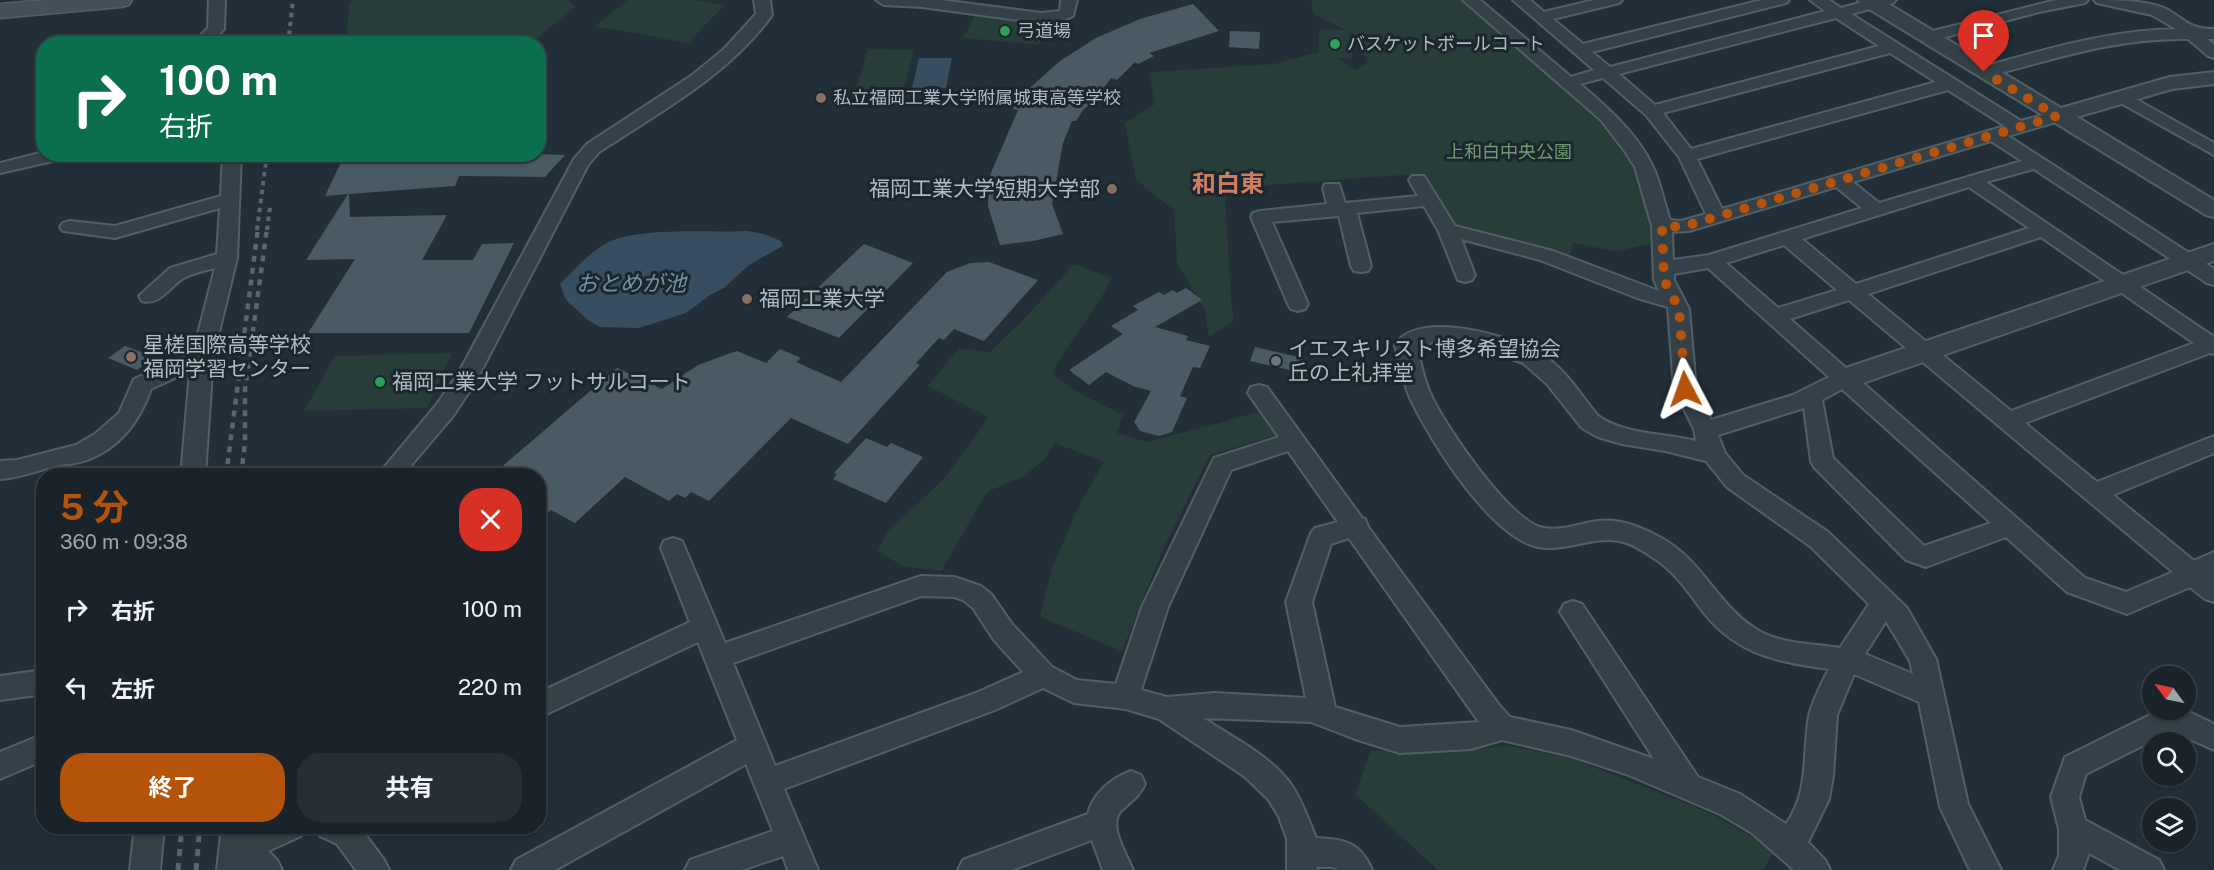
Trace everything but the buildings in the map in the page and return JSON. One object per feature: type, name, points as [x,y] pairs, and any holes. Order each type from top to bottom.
[{"type":"main road","points":[[0,11],[121,0]]},
{"type":"street","points":[[209,36],[216,29],[217,0]]},
{"type":"street","points":[[884,0],[922,1],[1041,18],[1060,17],[1068,13],[1069,0]]},
{"type":"street","points":[[1471,0],[1607,116],[1644,167],[1662,226],[1664,280],[1679,309],[1685,389],[1705,429],[1714,454],[1736,481],[1819,539],[1908,630],[1923,658],[1954,807],[1986,870]]},
{"type":"street","points":[[1521,0],[1609,72],[1652,111],[1687,156],[1717,217]]},
{"type":"street","points":[[1542,17],[1614,0]]},
{"type":"street","points":[[1580,50],[1780,0]]},
{"type":"street","points":[[1818,0],[2020,128]]},
{"type":"street","points":[[1927,37],[2038,8],[2080,0]]},
{"type":"street","points":[[2102,0],[2157,11],[2193,34],[2214,53]]},
{"type":"street","points":[[1569,82],[1839,14],[1877,1],[1927,37],[2214,210]]},
{"type":"street","points":[[395,468],[445,410],[467,378],[580,164],[593,148],[697,80],[730,52],[764,15],[768,2]]},
{"type":"street","points":[[1984,72],[2090,43],[2152,35],[2214,34]]},
{"type":"street","points":[[1652,111],[1892,47]]},
{"type":"street","points":[[1662,226],[1682,227],[2170,83],[2214,78]]},
{"type":"street","points":[[1687,156],[1949,84]]},
{"type":"street","points":[[2123,97],[2210,144]]},
{"type":"street","points":[[1994,135],[2214,278]]},
{"type":"street","points":[[0,168],[36,160]]},
{"type":"street","points":[[194,468],[202,357],[227,258],[232,162]]},
{"type":"street","points":[[1663,264],[1677,268],[1712,261],[1971,180],[2036,163]]},
{"type":"street","points":[[1418,180],[1448,230],[1465,275]]},
{"type":"street","points":[[1971,180],[2212,346]]},
{"type":"street","points":[[1839,181],[1877,210]]},
{"type":"street","points":[[1332,188],[1343,209],[1361,266]]},
{"type":"street","points":[[70,227],[115,232],[230,199]]},
{"type":"street","points":[[1298,304],[1260,217],[1431,200]]},
{"type":"street","points":[[1448,230],[1546,255],[1644,293],[1676,302]]},
{"type":"street","points":[[1774,316],[2044,230]]},
{"type":"street","points":[[1788,238],[2007,420],[2207,577]]},
{"type":"street","points":[[1705,429],[1721,426],[1808,397],[1844,379],[1922,351],[2214,252]]},
{"type":"street","points":[[149,296],[177,273],[227,258]]},
{"type":"street","points":[[1712,261],[2076,585],[2127,603],[2207,577]]},
{"type":"street","points":[[1714,454],[1655,440],[1616,436],[1599,430],[1542,364],[1527,355],[1462,335],[1417,337],[1406,345],[1421,396],[1427,407],[1458,457],[1516,527],[1536,536],[1556,538],[1613,528],[1634,535],[1659,549],[1684,568],[1735,629],[1754,641],[1776,648],[1862,664],[1929,694]]},
{"type":"street","points":[[2007,420],[2212,346]]},
{"type":"street","points":[[0,470],[17,469],[54,458],[82,453],[103,440],[127,419],[142,384],[202,357]]},
{"type":"street","points":[[1259,393],[1357,526],[1449,658],[1502,728]]},
{"type":"street","points":[[1808,397],[1814,404],[1822,461],[1915,553],[1926,557],[2010,526]]},
{"type":"street","points":[[1126,697],[1131,673],[1161,588],[1221,464],[1294,441]]},
{"type":"street","points":[[2096,492],[2214,444]]},
{"type":"street","points":[[1323,715],[1299,602],[1320,540],[1324,535],[1357,526]]},
{"type":"street","points":[[674,548],[803,870]]},
{"type":"street","points":[[718,657],[921,586],[954,586],[972,593],[982,601],[1002,632],[1043,675],[1074,691],[1126,697],[1167,709],[1254,767],[1278,790],[1290,809],[1302,839],[1302,861],[1341,853],[1357,870]]},
{"type":"street","points":[[1789,844],[1805,824],[1815,804],[1820,764],[1822,716],[1828,698],[1860,638],[1884,603]]},
{"type":"street","points":[[1573,612],[1688,787]]},
{"type":"street","points":[[546,702],[705,627]]},
{"type":"street","points":[[768,782],[985,702],[1043,675]]},
{"type":"street","points":[[0,688],[36,683]]},
{"type":"street","points":[[1167,709],[1215,705],[1311,710],[1355,728],[1400,740],[1471,737],[1502,728],[1571,743],[1730,804],[1762,823],[1789,844],[1815,870]]},
{"type":"street","points":[[2068,870],[2074,856],[2073,830],[2065,797],[2075,766],[2170,718],[2180,720],[2214,738]]},
{"type":"street","points":[[526,870],[753,746]]},
{"type":"street","points":[[0,766],[36,750]]},
{"type":"street","points":[[1118,870],[1100,823],[1104,806],[1131,784]]},
{"type":"street","points":[[974,870],[1100,823]]},
{"type":"street","points":[[2073,830],[2149,870]]},
{"type":"street","points":[[145,870],[149,834]]},
{"type":"street","points":[[235,849],[272,834]]},
{"type":"street","points":[[347,834],[374,870]]},
{"type":"street","points":[[700,870],[791,839]]},
{"type":"street","points":[[235,849],[256,860],[267,870]]},
{"type":"green space","points":[[352,0],[566,0],[576,6],[540,36],[347,36],[349,6]]},
{"type":"green space","points":[[628,0],[696,0],[725,5],[688,43],[595,26]]},
{"type":"green space","name":"上和白中央公園","points":[[1311,0],[1464,0],[1581,102],[1618,142],[1643,188],[1650,214],[1652,243],[1615,252],[1573,242],[1570,259],[1461,229],[1416,174],[1268,185],[1225,195],[1234,321],[1209,337],[1205,311],[1177,262],[1174,210],[1136,180],[1125,123],[1155,104],[1149,72],[1274,64],[1319,52],[1319,29],[1346,30],[1313,14]],"holes":[[[1350,33],[1353,34],[1368,62],[1355,70],[1339,58],[1352,58]]]},
{"type":"green space","name":"弓道場","points":[[975,15],[1047,24],[1039,45],[963,38]]},
{"type":"green space","points":[[868,49],[914,50],[901,100],[853,100]]},
{"type":"green space","points":[[1074,264],[1112,278],[1052,374],[1077,392],[1123,415],[1117,433],[1147,442],[1260,412],[1277,435],[1210,455],[1164,547],[1122,651],[1040,617],[1053,565],[1080,504],[1104,462],[1055,443],[1044,460],[1024,476],[987,492],[941,571],[902,566],[878,551],[886,533],[945,478],[989,417],[928,386],[959,348],[990,352]]},
{"type":"green space","name":"福岡工業大学 フットサルコート","points":[[452,353],[427,408],[304,411],[335,356]]},
{"type":"green space","points":[[1511,746],[1573,759],[1708,812],[1776,850],[1762,870],[1438,870],[1355,794],[1371,750],[1431,752]]},
{"type":"water","points":[[919,58],[952,58],[946,88],[912,88]]},
{"type":"water","name":"おとめが池","points":[[674,231],[747,231],[764,234],[781,241],[783,246],[749,265],[724,288],[710,295],[686,313],[639,328],[600,327],[589,321],[566,300],[560,284],[593,252],[618,238]]},
{"type":"railway","points":[[289,36],[293,0]]},
{"type":"railway","points":[[257,230],[266,162]]},
{"type":"railway","points":[[267,230],[270,207]]},
{"type":"railway","points":[[227,468],[258,228]]},
{"type":"railway","points":[[242,468],[245,443],[245,389],[267,228]]},
{"type":"railway","points":[[178,870],[181,834]]},
{"type":"railway","points":[[196,870],[199,834]]},
{"type":"place","name":"弓道場","points":[[1005,31]]},
{"type":"place","name":"バスケットボールコート","points":[[1335,44]]},
{"type":"place","name":"私立福岡工業大学附属城東高等学校","points":[[821,98]]},
{"type":"place","name":"福岡工業大学短期大学部","points":[[1112,189]]},
{"type":"place","name":"福岡工業大学","points":[[747,299]]},
{"type":"place","name":"星槎国際高等学校 福岡学習センター","points":[[131,357]]},
{"type":"place","name":"イエスキリスト博多希望協会 丘の上礼拝堂","points":[[1276,361]]},
{"type":"place","name":"福岡工業大学 フットサルコート","points":[[380,382]]},
{"type":"district","name":"和白東","points":[[1228,184]]},
{"type":"route","points":[[1685,389],[1679,309],[1664,280],[1662,226],[1682,227],[2057,116],[1984,72]]}]
